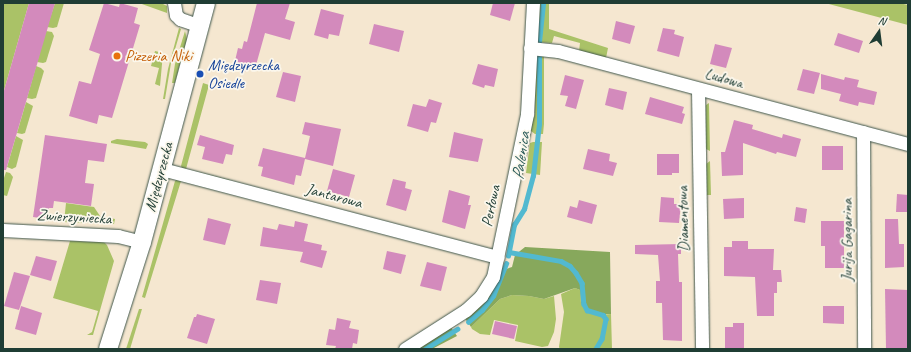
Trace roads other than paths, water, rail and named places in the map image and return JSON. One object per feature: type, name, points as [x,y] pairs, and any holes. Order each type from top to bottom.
[{"type":"main road","name":"Międzyrzecka","points":[[108,349],[142,242],[206,3]]},
{"type":"street","points":[[174,3],[176,15],[180,19],[200,26]]},
{"type":"street","name":"Perłowa","points":[[405,349],[474,304],[488,287],[493,277],[527,114],[533,3]]},
{"type":"street","name":"Ludowa","points":[[530,48],[558,51],[908,144]]},
{"type":"street","name":"Diamentowa","points":[[698,89],[702,349]]},
{"type":"street","name":"Jurija Gagarina","points":[[863,132],[864,349]]},
{"type":"street","name":"Jantarowa","points":[[162,169],[498,257]]},
{"type":"street","name":"Zwierzyniecka","points":[[3,230],[118,236],[142,242]]},
{"type":"waterway","name":"Palenica","points":[[539,42],[543,3]]},
{"type":"waterway","name":"Palenica","points":[[508,256],[514,225],[524,209],[533,176],[539,124],[539,55]]},
{"type":"waterway","points":[[509,252],[561,261],[570,266],[582,283],[584,304],[587,310],[603,315],[606,319],[602,339],[596,349]]},
{"type":"waterway","name":"Palenica","points":[[468,322],[482,310],[493,296],[506,264]]},
{"type":"waterway","name":"Palenica","points":[[425,349],[457,329]]},
{"type":"place","name":"Pizzeria Niki","points":[[117,56]]},
{"type":"place","name":"Międzyrzecka Osiedle","points":[[200,74]]}]
